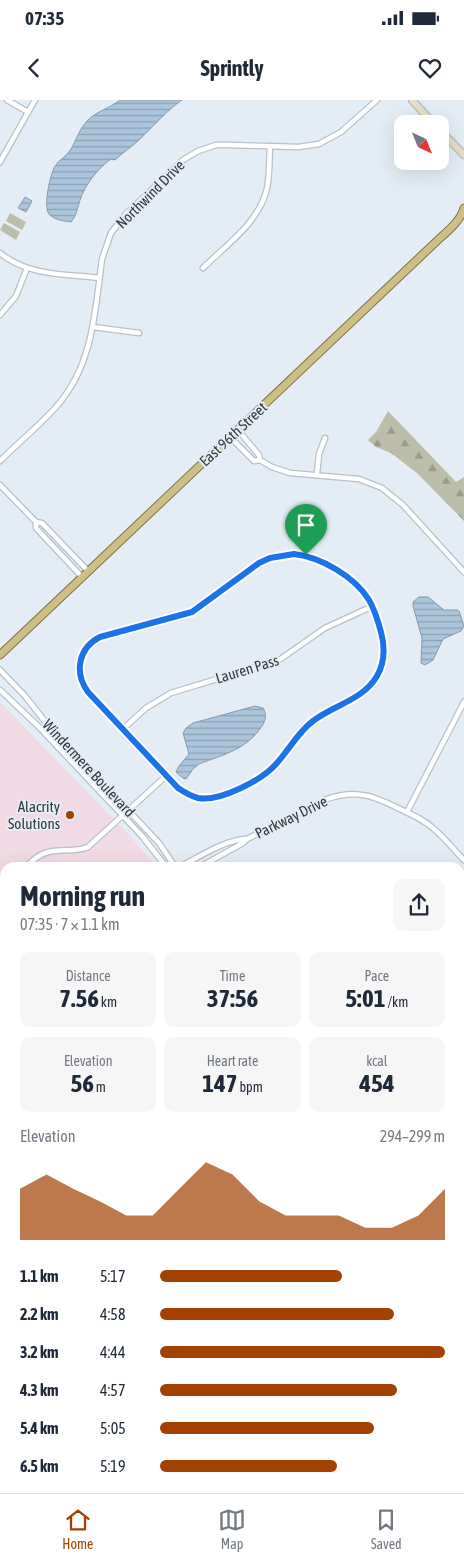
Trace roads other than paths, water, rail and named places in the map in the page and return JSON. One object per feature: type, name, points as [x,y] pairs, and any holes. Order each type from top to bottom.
[{"type":"main road","name":"East 96th Street","points":[[0,655],[439,239],[464,211]]},
{"type":"street","points":[[7,100],[28,112]]},
{"type":"street","points":[[0,162],[35,100]]},
{"type":"street","name":"Northwind Drive","points":[[0,461],[51,413],[66,394],[84,361],[93,327],[105,248],[117,225],[126,214],[183,160],[198,151],[216,145],[308,146],[325,142],[341,132],[375,100]]},
{"type":"street","points":[[412,100],[426,115]]},
{"type":"street","points":[[449,139],[464,155]]},
{"type":"street","points":[[203,268],[245,227],[258,211],[267,189],[270,146]]},
{"type":"street","points":[[0,253],[11,262],[27,268],[99,278]]},
{"type":"street","points":[[0,315],[16,296],[27,268]]},
{"type":"street","points":[[93,327],[139,333]]},
{"type":"street","points":[[238,430],[260,455],[260,460]]},
{"type":"street","points":[[230,437],[254,460],[260,460],[280,470],[351,478],[382,488],[402,504],[464,572]]},
{"type":"street","points":[[317,474],[318,454],[325,438]]},
{"type":"street","points":[[0,485],[36,522],[42,523],[88,571]]},
{"type":"street","points":[[36,522],[36,528],[82,577]]},
{"type":"street","points":[[283,555],[306,555],[332,566],[360,590],[372,606],[384,647],[383,663],[376,678],[358,696],[313,721],[270,770],[225,794],[204,798],[185,793],[166,776],[88,692],[80,677],[79,667],[82,655],[87,646],[96,639],[192,612],[259,563],[270,558],[283,555]]},
{"type":"street","name":"Lauren Pass","points":[[122,729],[146,708],[171,693],[279,660],[325,628],[372,606]]},
{"type":"street","name":"Windermere Boulevard","points":[[0,670],[25,696],[47,724],[129,810],[164,849],[173,862]]},
{"type":"street","name":"Windermere Boulevard","points":[[0,690],[38,726],[123,816],[152,848],[162,862]]},
{"type":"street","points":[[407,812],[462,710],[464,702]]},
{"type":"street","points":[[32,862],[46,852],[56,850],[76,851],[88,846],[166,776]]},
{"type":"street","name":"Parkway Drive","points":[[209,862],[247,839],[327,799],[346,794],[374,796],[407,812],[432,827],[464,860]]},
{"type":"street","name":"Parkway Drive","points":[[189,862],[240,839],[247,839]]},
{"type":"water","points":[[120,100],[182,100],[134,145],[115,160],[111,159],[97,172],[85,189],[71,222],[54,218],[47,210],[47,198],[49,183],[55,166],[69,151],[85,123],[95,114]]},
{"type":"water","points":[[25,197],[32,201],[26,212],[18,208]]},
{"type":"water","points":[[419,597],[428,597],[444,610],[459,611],[464,626],[461,631],[443,639],[433,660],[425,665],[421,663],[422,638],[413,606],[413,602]]},
{"type":"water","points":[[255,706],[263,708],[265,719],[262,726],[249,741],[226,754],[199,764],[186,779],[176,772],[189,754],[183,733],[186,728],[193,723]]},
{"type":"place","name":"Alacrity Solutions","points":[[70,815]]}]
